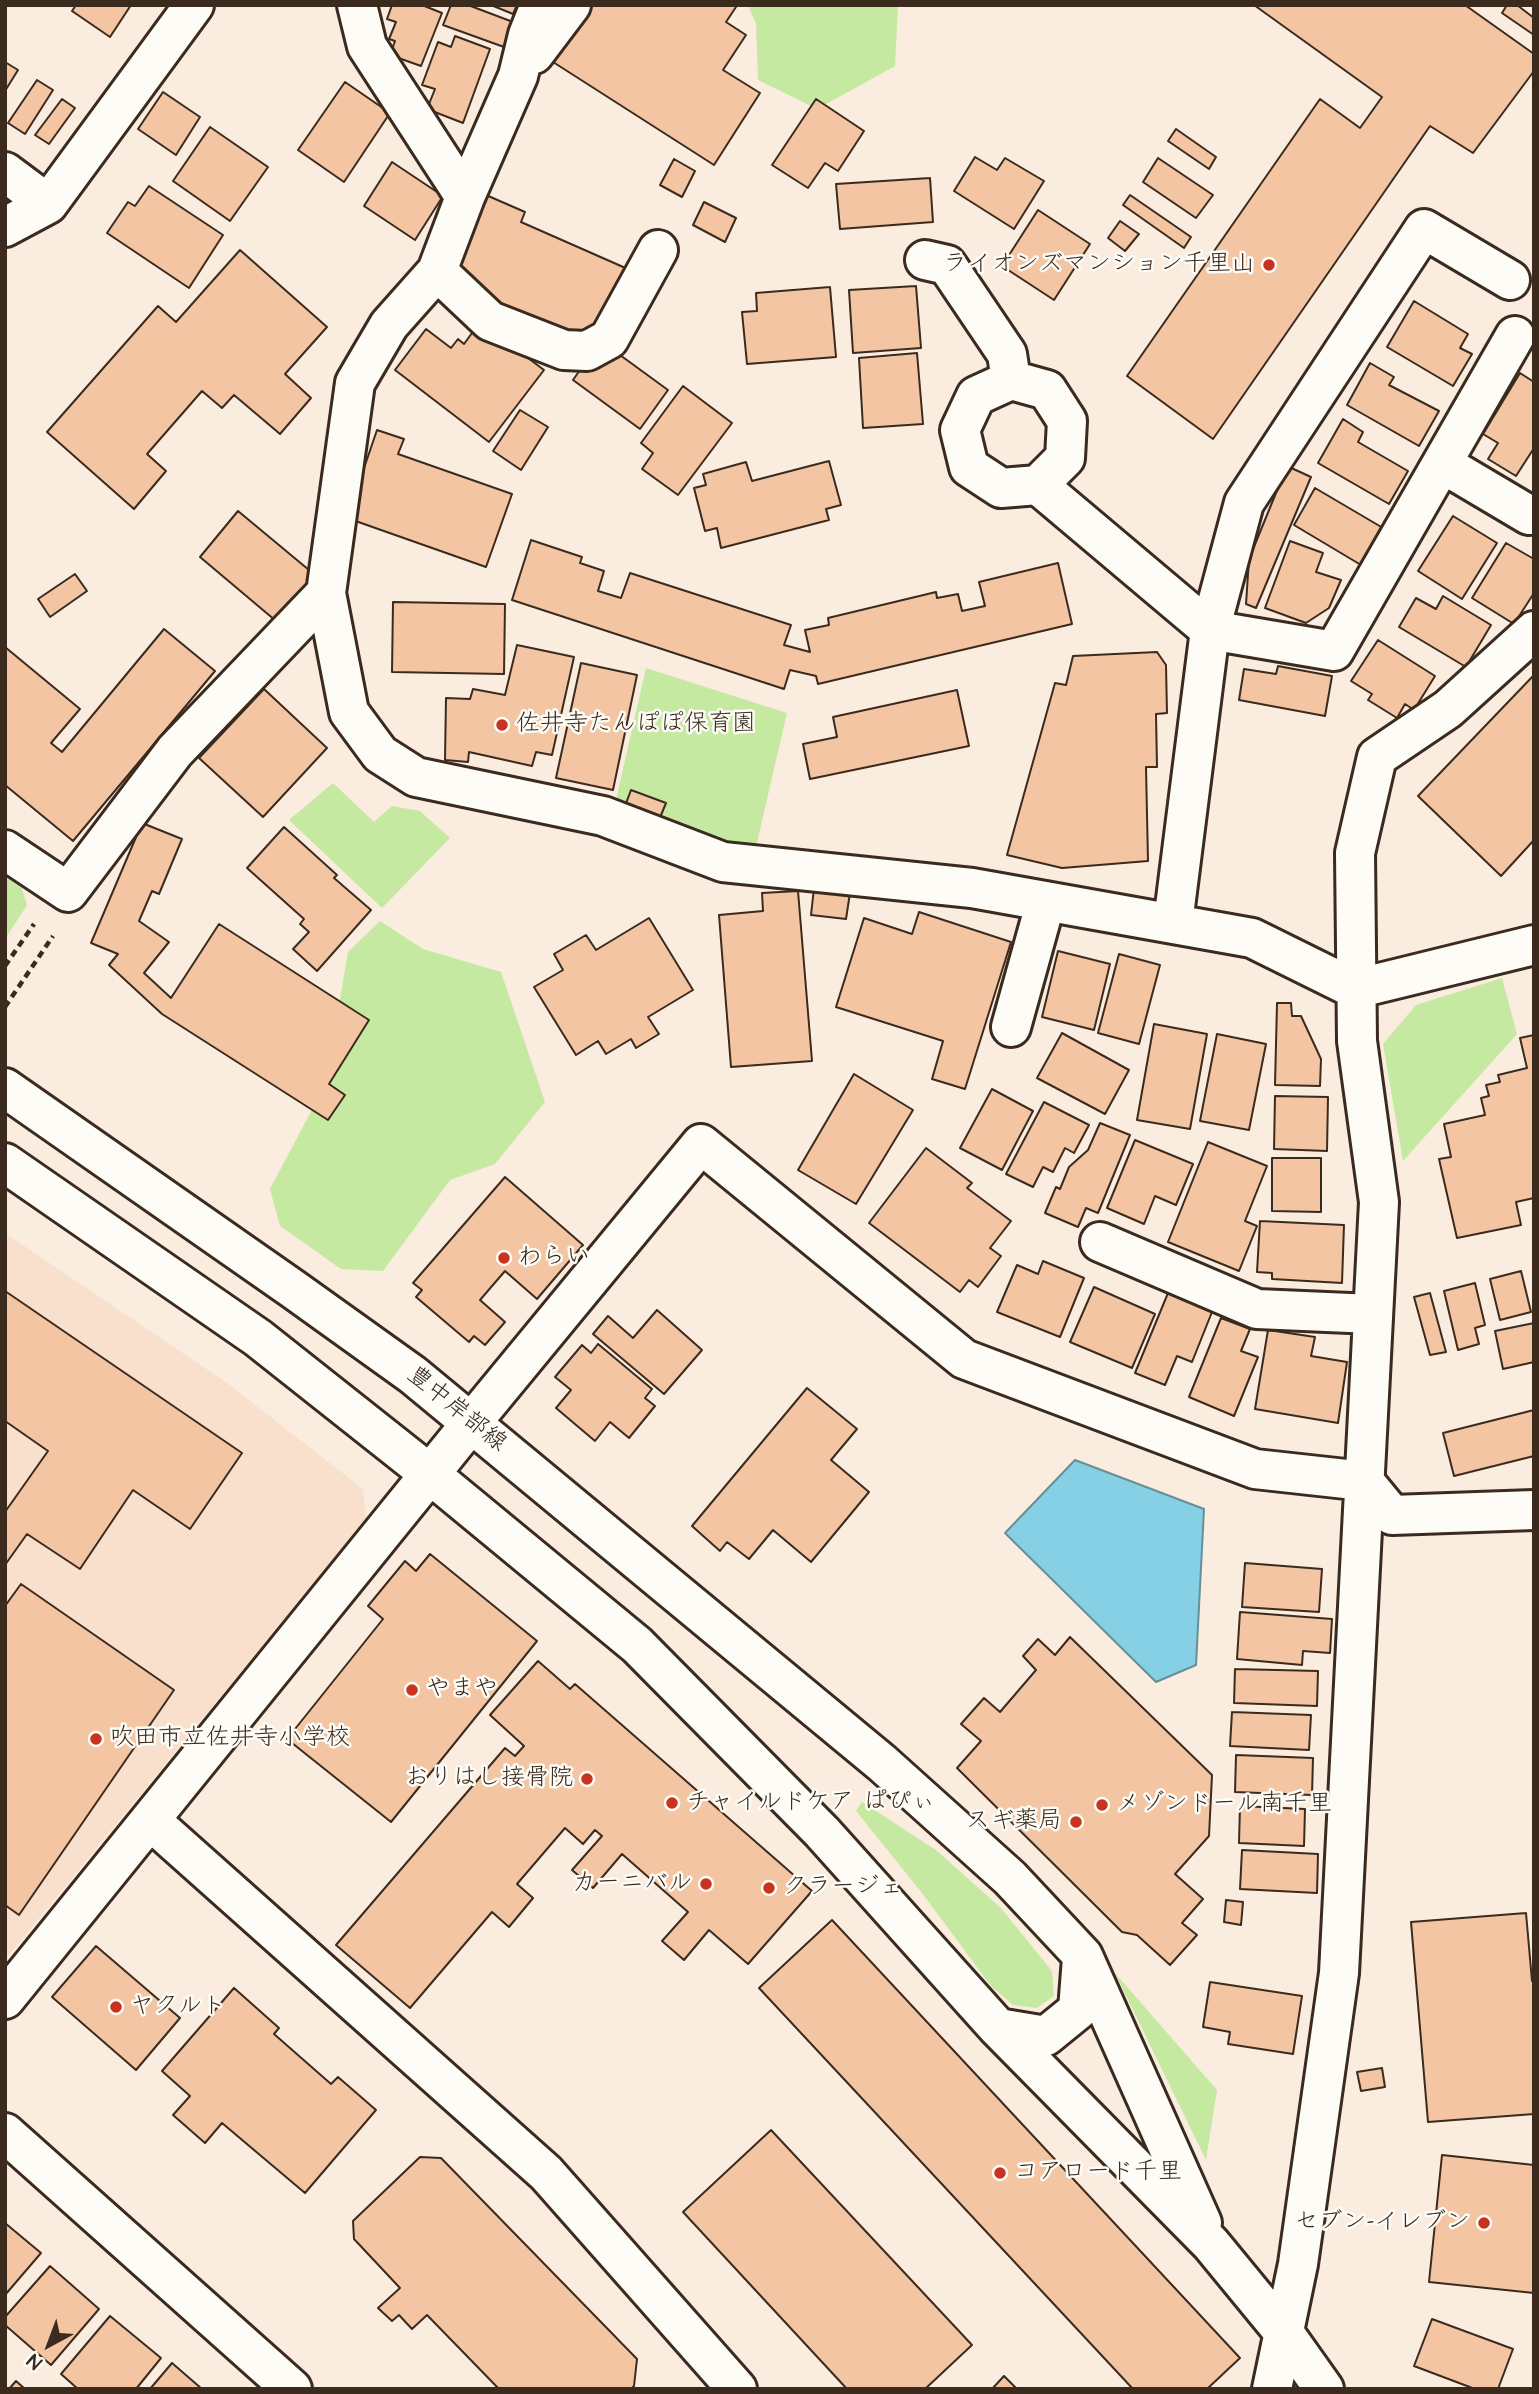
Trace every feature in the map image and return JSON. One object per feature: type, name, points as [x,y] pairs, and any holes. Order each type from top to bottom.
[{"type":"street","points":[[5,227],[48,204],[194,5]]},
{"type":"street","points":[[357,5],[367,46],[465,197]]},
{"type":"street","points":[[540,5],[528,35],[518,76],[465,197],[437,271],[390,324],[355,383],[326,593],[349,712],[380,754],[416,777],[603,816],[723,862],[972,888],[1252,938],[1355,989],[1534,945]]},
{"type":"street","points":[[518,76],[571,5]]},
{"type":"street","points":[[5,172],[48,204]]},
{"type":"street","points":[[1173,923],[1210,630],[1244,503],[1424,229],[1510,280]]},
{"type":"street","points":[[437,271],[490,321],[564,350],[586,351],[609,339],[658,250]]},
{"type":"street","points":[[925,260],[947,265],[1007,354],[1011,380]]},
{"type":"street","points":[[1038,485],[1210,630],[1334,651],[1515,336]]},
{"type":"street","points":[[1011,380],[1046,390],[1068,421],[1065,458],[1038,485],[1001,488],[970,467],[960,430],[976,396],[1011,380]]},
{"type":"street","points":[[1443,464],[1529,515]]},
{"type":"street","points":[[5,850],[68,892],[175,751],[326,593]]},
{"type":"street","points":[[1272,2389],[1298,2264],[1339,1973],[1379,1202],[1357,1041],[1355,853],[1377,757],[1448,709],[1534,631]]},
{"type":"street","points":[[1011,1027],[1046,901]]},
{"type":"street","name":"豊中岸部線","points":[[5,1088],[293,1289],[472,1422],[882,1763],[1010,1878],[1083,1956],[1211,2244]]},
{"type":"street","points":[[5,1999],[701,1144],[964,1359],[1255,1469],[1364,1481],[1392,1515],[1534,1510]]},
{"type":"street","points":[[5,1163],[258,1338],[431,1475],[637,1645],[822,1832],[998,2028],[1211,2244],[1285,2334],[1324,2389]]},
{"type":"street","points":[[1100,1242],[1257,1309],[1373,1314]]},
{"type":"street","points":[[151,1821],[546,2173],[737,2389]]},
{"type":"street","points":[[998,2028],[1046,2036],[1078,2010],[1083,1956]]},
{"type":"street","points":[[5,2133],[292,2389]]},
{"type":"path","points":[[5,966],[31,927]]},
{"type":"path","points":[[5,1007],[51,940]]},
{"type":"shaded area","name":"吹田市立佐井寺小学校","points":[[5,1233],[227,1383],[363,1489],[366,1519],[5,1960]]},
{"type":"green space","points":[[748,5],[898,5],[895,66],[817,109],[758,80],[756,24]]},
{"type":"green space","points":[[646,668],[787,713],[755,851],[725,850],[614,809]]},
{"type":"green space","points":[[333,783],[374,822],[392,806],[420,811],[450,838],[382,908],[289,820]]},
{"type":"green space","points":[[5,875],[21,886],[27,905],[5,939]]},
{"type":"green space","points":[[380,921],[423,949],[501,972],[545,1102],[495,1164],[450,1180],[383,1271],[341,1269],[280,1226],[270,1189],[350,1038],[337,1017],[348,952]]},
{"type":"green space","points":[[1502,978],[1517,1034],[1403,1161],[1383,1044],[1416,1005]]},
{"type":"green space","points":[[862,1802],[936,1850],[1000,1907],[1052,1971],[1054,1996],[1037,2008],[1013,2005],[991,1986],[922,1893],[856,1811]]},
{"type":"green space","points":[[1115,1973],[1217,2090],[1206,2160]]},
{"type":"water","points":[[1075,1460],[1204,1509],[1196,1665],[1156,1682],[1005,1533]]},
{"type":"building","points":[[76,5],[131,5],[110,37],[72,11]]},
{"type":"building","points":[[392,5],[422,5],[442,13],[421,66],[390,55],[395,41],[389,39],[396,22],[387,19]]},
{"type":"building","points":[[451,5],[468,5],[513,22],[504,47],[443,25]]},
{"type":"building","points":[[491,5],[517,5],[513,14]]},
{"type":"building","points":[[590,5],[736,7],[726,22],[746,35],[723,70],[760,93],[714,165],[553,62]]},
{"type":"building","name":"ライオンズマンション千里山","points":[[1254,5],[1465,5],[1534,54],[1534,71],[1473,153],[1430,126],[1213,439],[1127,376],[1320,99],[1360,128],[1382,97]]},
{"type":"building","points":[[1507,5],[1517,5],[1534,18],[1534,35],[1502,13]]},
{"type":"building","points":[[455,36],[490,49],[463,123],[427,109],[435,89],[422,85],[438,42],[451,47]]},
{"type":"building","points":[[5,62],[18,70],[5,91]]},
{"type":"building","points":[[37,80],[53,90],[25,134],[8,123]]},
{"type":"building","points":[[345,82],[390,113],[344,182],[298,150]]},
{"type":"building","points":[[163,92],[200,117],[176,155],[138,129]]},
{"type":"building","points":[[62,99],[75,108],[49,144],[35,135]]},
{"type":"building","points":[[816,99],[864,131],[838,171],[825,163],[808,188],[772,165]]},
{"type":"building","points":[[210,127],[268,167],[230,221],[173,181]]},
{"type":"building","points":[[1176,129],[1216,157],[1209,169],[1168,141]]},
{"type":"building","points":[[975,157],[997,170],[1005,158],[1044,181],[1014,229],[954,191]]},
{"type":"building","points":[[1158,158],[1213,195],[1196,218],[1143,182]]},
{"type":"building","points":[[674,159],[695,171],[682,197],[660,185]]},
{"type":"building","points":[[392,162],[443,196],[415,240],[364,206]]},
{"type":"building","points":[[930,178],[933,222],[840,229],[836,184]]},
{"type":"building","points":[[149,186],[223,235],[189,288],[107,233],[128,202],[135,206]]},
{"type":"building","points":[[486,195],[525,212],[521,222],[630,270],[606,325],[576,345],[500,311],[455,266]]},
{"type":"building","points":[[1130,195],[1191,237],[1184,248],[1123,205]]},
{"type":"building","points":[[704,202],[736,218],[725,242],[693,225]]},
{"type":"building","points":[[1038,210],[1090,244],[1054,300],[1002,266]]},
{"type":"building","points":[[1120,221],[1139,234],[1125,251],[1108,238]]},
{"type":"building","points":[[240,250],[327,327],[285,374],[311,398],[280,434],[234,395],[222,408],[202,391],[147,454],[166,471],[134,509],[47,432],[158,306],[176,322]]},
{"type":"building","points":[[916,286],[921,348],[853,353],[849,290]]},
{"type":"building","points":[[830,287],[836,357],[747,364],[742,312],[757,311],[756,293]]},
{"type":"building","points":[[1414,301],[1468,334],[1460,348],[1472,354],[1453,386],[1387,347]]},
{"type":"building","points":[[480,322],[544,370],[489,442],[395,370],[426,329],[451,348],[458,339],[464,344]]},
{"type":"building","points":[[609,347],[668,390],[640,429],[573,380],[589,357]]},
{"type":"building","points":[[917,353],[923,424],[863,428],[859,358]]},
{"type":"building","points":[[1370,363],[1394,377],[1389,385],[1439,411],[1419,446],[1347,405]]},
{"type":"building","points":[[1520,373],[1534,382],[1534,448],[1516,476],[1488,459],[1498,443],[1483,434]]},
{"type":"building","points":[[683,386],[732,423],[678,495],[642,469],[653,453],[641,443]]},
{"type":"building","points":[[520,410],[548,427],[521,470],[493,451]]},
{"type":"building","points":[[1343,419],[1363,432],[1358,442],[1408,471],[1389,504],[1318,463]]},
{"type":"building","points":[[377,430],[404,439],[398,454],[512,494],[486,567],[347,518]]},
{"type":"building","points":[[829,461],[841,505],[826,509],[829,520],[721,548],[717,528],[705,531],[694,488],[706,485],[703,474],[746,462],[752,481]]},
{"type":"building","points":[[1287,466],[1311,477],[1256,608],[1246,604],[1249,559]]},
{"type":"building","points":[[1315,488],[1383,528],[1361,565],[1294,525]]},
{"type":"building","points":[[238,511],[315,575],[276,621],[200,557]]},
{"type":"building","points":[[1453,516],[1497,543],[1462,599],[1418,571]]},
{"type":"building","points":[[531,540],[582,557],[580,563],[604,571],[598,591],[621,598],[630,573],[791,625],[784,645],[810,652],[805,630],[829,625],[828,618],[936,592],[937,598],[958,594],[962,611],[985,606],[979,582],[1058,563],[1072,624],[818,684],[816,676],[790,670],[784,689],[512,600]]},
{"type":"building","points":[[1290,541],[1323,553],[1316,572],[1341,580],[1329,608],[1306,623],[1265,608]]},
{"type":"building","points":[[1506,543],[1534,559],[1534,593],[1514,624],[1472,598]]},
{"type":"building","points":[[75,574],[87,591],[50,617],[38,599]]},
{"type":"building","points":[[1443,596],[1491,625],[1466,667],[1399,627],[1416,598],[1436,609]]},
{"type":"building","points":[[393,602],[505,604],[504,674],[392,672]]},
{"type":"building","points":[[164,629],[215,671],[73,841],[5,785],[5,647],[80,709],[51,743],[62,752]]},
{"type":"building","points":[[1378,640],[1435,676],[1414,710],[1405,704],[1397,718],[1368,700],[1372,694],[1351,681]]},
{"type":"building","name":"佐井寺たんぽぽ保育園","points":[[517,645],[574,657],[552,755],[536,752],[532,766],[469,752],[468,762],[445,760],[446,698],[470,699],[473,689],[505,695]]},
{"type":"building","points":[[1157,652],[1166,665],[1167,713],[1156,714],[1157,767],[1146,767],[1148,861],[1062,868],[1007,855],[1055,683],[1066,685],[1073,656]]},
{"type":"building","points":[[581,663],[637,675],[613,790],[556,778]]},
{"type":"building","points":[[1278,666],[1332,676],[1325,716],[1239,700],[1244,669],[1276,674]]},
{"type":"building","points":[[1534,675],[1534,840],[1501,876],[1418,796]]},
{"type":"building","points":[[264,689],[327,748],[263,817],[199,758]]},
{"type":"building","points":[[957,690],[969,746],[810,779],[803,744],[837,737],[833,717]]},
{"type":"building","points":[[631,790],[666,803],[659,820],[625,806]]},
{"type":"building","points":[[142,823],[182,839],[159,894],[152,891],[139,921],[169,942],[144,973],[171,998],[219,924],[369,1020],[329,1084],[345,1095],[328,1120],[162,1014],[109,965],[118,954],[91,943]]},
{"type":"building","points":[[284,827],[337,875],[334,878],[371,910],[317,971],[293,949],[309,932],[300,924],[304,919],[247,868]]},
{"type":"building","points":[[814,888],[850,893],[846,919],[811,915]]},
{"type":"building","points":[[798,891],[812,1061],[731,1067],[719,915],[763,911],[762,893]]},
{"type":"building","points":[[919,912],[1011,942],[965,1089],[932,1079],[943,1041],[836,1007],[864,918],[912,934]]},
{"type":"building","points":[[649,918],[693,990],[648,1017],[659,1034],[636,1048],[631,1039],[606,1054],[598,1041],[576,1055],[534,987],[563,970],[554,954],[586,935],[596,950]]},
{"type":"building","points":[[1058,951],[1110,964],[1094,1030],[1042,1017]]},
{"type":"building","points":[[1119,954],[1160,965],[1139,1044],[1098,1033]]},
{"type":"building","points":[[1277,1003],[1291,1003],[1292,1016],[1301,1016],[1321,1059],[1320,1086],[1275,1085]]},
{"type":"building","points":[[1154,1024],[1207,1034],[1190,1129],[1137,1120]]},
{"type":"building","points":[[1062,1033],[1129,1070],[1105,1114],[1037,1078]]},
{"type":"building","points":[[1217,1034],[1266,1044],[1249,1130],[1200,1121]]},
{"type":"building","points":[[1534,1035],[1534,1198],[1516,1202],[1521,1225],[1457,1238],[1439,1159],[1451,1157],[1444,1124],[1485,1115],[1481,1098],[1489,1096],[1486,1085],[1500,1082],[1498,1075],[1527,1068],[1520,1038]]},
{"type":"building","points":[[854,1074],[913,1110],[856,1204],[798,1170]]},
{"type":"building","points":[[992,1089],[1033,1111],[1002,1170],[960,1148]]},
{"type":"building","points":[[1275,1096],[1328,1097],[1327,1151],[1274,1149]]},
{"type":"building","points":[[1044,1102],[1089,1125],[1074,1153],[1065,1148],[1053,1172],[1043,1167],[1033,1187],[1006,1174]]},
{"type":"building","points":[[1100,1123],[1130,1135],[1098,1213],[1086,1208],[1078,1227],[1045,1213],[1056,1187],[1060,1189],[1069,1167],[1088,1150]]},
{"type":"building","points":[[1135,1140],[1193,1164],[1176,1205],[1155,1196],[1144,1224],[1107,1208]]},
{"type":"building","points":[[1208,1142],[1267,1166],[1245,1221],[1257,1226],[1239,1271],[1168,1242]]},
{"type":"building","points":[[926,1148],[972,1183],[967,1188],[1011,1221],[990,1248],[1001,1256],[978,1287],[969,1280],[960,1292],[869,1223]]},
{"type":"building","points":[[1272,1158],[1321,1158],[1321,1212],[1272,1211]]},
{"type":"building","name":"わらい","points":[[505,1177],[583,1245],[537,1299],[505,1271],[480,1300],[505,1322],[485,1345],[474,1336],[469,1342],[416,1297],[422,1290],[413,1283]]},
{"type":"building","points":[[1260,1221],[1344,1225],[1342,1283],[1272,1279],[1272,1273],[1257,1272]]},
{"type":"building","points":[[1043,1261],[1084,1278],[1060,1337],[997,1312],[1017,1265],[1038,1274]]},
{"type":"building","points":[[1521,1271],[1531,1312],[1500,1320],[1490,1279]]},
{"type":"building","points":[[1475,1283],[1485,1325],[1475,1328],[1479,1344],[1458,1350],[1444,1291]]},
{"type":"building","points":[[1094,1287],[1155,1314],[1132,1368],[1070,1342]]},
{"type":"building","points":[[5,1291],[242,1453],[190,1529],[133,1490],[80,1569],[27,1534],[5,1565],[5,1512],[48,1451],[5,1421]]},
{"type":"building","points":[[1168,1293],[1212,1312],[1192,1362],[1177,1356],[1165,1385],[1135,1373]]},
{"type":"building","points":[[1430,1293],[1446,1352],[1430,1355],[1414,1297]]},
{"type":"building","points":[[657,1310],[702,1350],[664,1394],[593,1334],[608,1316],[633,1338]]},
{"type":"building","points":[[1221,1318],[1250,1329],[1241,1351],[1258,1357],[1234,1416],[1189,1397]]},
{"type":"building","points":[[1534,1323],[1534,1362],[1503,1369],[1495,1331]]},
{"type":"building","points":[[1268,1330],[1315,1337],[1311,1356],[1347,1362],[1338,1423],[1255,1409]]},
{"type":"building","points":[[598,1344],[652,1389],[645,1398],[655,1406],[629,1438],[610,1422],[595,1441],[556,1408],[571,1390],[555,1377],[582,1345],[591,1353]]},
{"type":"building","points":[[807,1388],[857,1429],[831,1460],[869,1492],[811,1562],[773,1530],[749,1559],[727,1542],[720,1551],[692,1526]]},
{"type":"building","points":[[1534,1410],[1534,1456],[1454,1476],[1443,1433]]},
{"type":"building","name":"やまや","points":[[430,1554],[537,1641],[391,1822],[287,1739],[383,1619],[368,1606],[405,1561],[416,1571]]},
{"type":"building","points":[[1245,1563],[1322,1569],[1319,1612],[1242,1607]]},
{"type":"building","points":[[21,1584],[174,1690],[19,1915],[5,1905],[5,1606]]},
{"type":"building","points":[[1240,1612],[1332,1619],[1330,1653],[1303,1651],[1302,1665],[1237,1659]]},
{"type":"building","name":"メゾンドール南千里","points":[[1070,1637],[1212,1775],[1209,1836],[1175,1874],[1203,1899],[1182,1923],[1197,1935],[1170,1965],[1137,1935],[1122,1932],[957,1768],[981,1741],[961,1724],[984,1698],[1000,1712],[1036,1670],[1023,1656],[1038,1639],[1055,1655]]},
{"type":"building","points":[[538,1661],[570,1689],[575,1684],[812,1891],[748,1964],[709,1930],[684,1960],[662,1941],[688,1912],[622,1854],[593,1888],[572,1870],[602,1836],[595,1830],[583,1844],[565,1828],[517,1884],[533,1898],[509,1927],[492,1912],[410,2008],[336,1945],[505,1748],[515,1756],[524,1746],[490,1715]]},
{"type":"building","points":[[1235,1669],[1318,1671],[1317,1706],[1234,1703]]},
{"type":"building","points":[[1232,1712],[1311,1715],[1309,1750],[1230,1746]]},
{"type":"building","points":[[1236,1755],[1313,1758],[1312,1795],[1235,1792]]},
{"type":"building","points":[[1240,1806],[1305,1809],[1304,1846],[1239,1843]]},
{"type":"building","points":[[1242,1850],[1318,1854],[1317,1893],[1240,1889]]},
{"type":"building","points":[[1226,1900],[1243,1902],[1241,1925],[1224,1922]]},
{"type":"building","points":[[1526,1913],[1532,1981],[1534,1980],[1534,2114],[1428,2122],[1411,1922]]},
{"type":"building","name":"コアロード千里","points":[[832,1920],[1240,2358],[1207,2389],[1133,2389],[759,1988]]},
{"type":"building","name":"ヤクルト","points":[[96,1946],[180,2018],[136,2070],[52,1997]]},
{"type":"building","points":[[1210,1982],[1302,1996],[1293,2054],[1228,2044],[1230,2032],[1203,2027]]},
{"type":"building","points":[[234,1988],[279,2028],[274,2034],[331,2084],[338,2077],[376,2110],[305,2193],[222,2123],[205,2143],[173,2115],[190,2096],[162,2071]]},
{"type":"building","points":[[1382,2068],[1385,2087],[1361,2091],[1357,2072]]},
{"type":"building","points":[[771,2130],[972,2345],[925,2389],[847,2389],[683,2212]]},
{"type":"building","name":"セブン-イレブン","points":[[1442,2155],[1534,2165],[1534,2293],[1429,2282]]},
{"type":"building","points":[[420,2157],[441,2158],[637,2359],[634,2386],[631,2389],[499,2389],[427,2315],[412,2329],[399,2315],[392,2321],[378,2308],[400,2288],[354,2239],[353,2221]]},
{"type":"building","points":[[5,2223],[41,2253],[5,2295]]},
{"type":"building","points":[[50,2266],[99,2309],[51,2365],[5,2325],[5,2317]]},
{"type":"building","points":[[110,2316],[161,2358],[136,2389],[78,2389],[61,2374]]},
{"type":"building","points":[[1432,2319],[1513,2349],[1498,2389],[1475,2389],[1414,2366]]},
{"type":"building","points":[[172,2363],[202,2389],[150,2389]]},
{"type":"building","points":[[1004,2376],[1017,2389],[992,2389]]},
{"type":"building","points":[[16,2381],[25,2389],[9,2389]]},
{"type":"place","name":"ライオンズマンション千里山","points":[[1269,265]]},
{"type":"place","name":"佐井寺たんぽぽ保育園","points":[[502,725]]},
{"type":"place","name":"わらい","points":[[504,1258]]},
{"type":"place","name":"やまや","points":[[412,1690]]},
{"type":"place","name":"吹田市立佐井寺小学校","points":[[96,1739]]},
{"type":"place","name":"おりはし接骨院","points":[[587,1779]]},
{"type":"place","name":"チャイルドケア ぱぴぃ","points":[[672,1803]]},
{"type":"place","name":"メゾンドール南千里","points":[[1102,1805]]},
{"type":"place","name":"スギ薬局","points":[[1076,1822]]},
{"type":"place","name":"カーニバル","points":[[706,1884]]},
{"type":"place","name":"クラージェ","points":[[769,1888]]},
{"type":"place","name":"ヤクルト","points":[[116,2007]]},
{"type":"place","name":"コアロード千里","points":[[1000,2173]]},
{"type":"place","name":"セブン-イレブン","points":[[1484,2223]]}]
